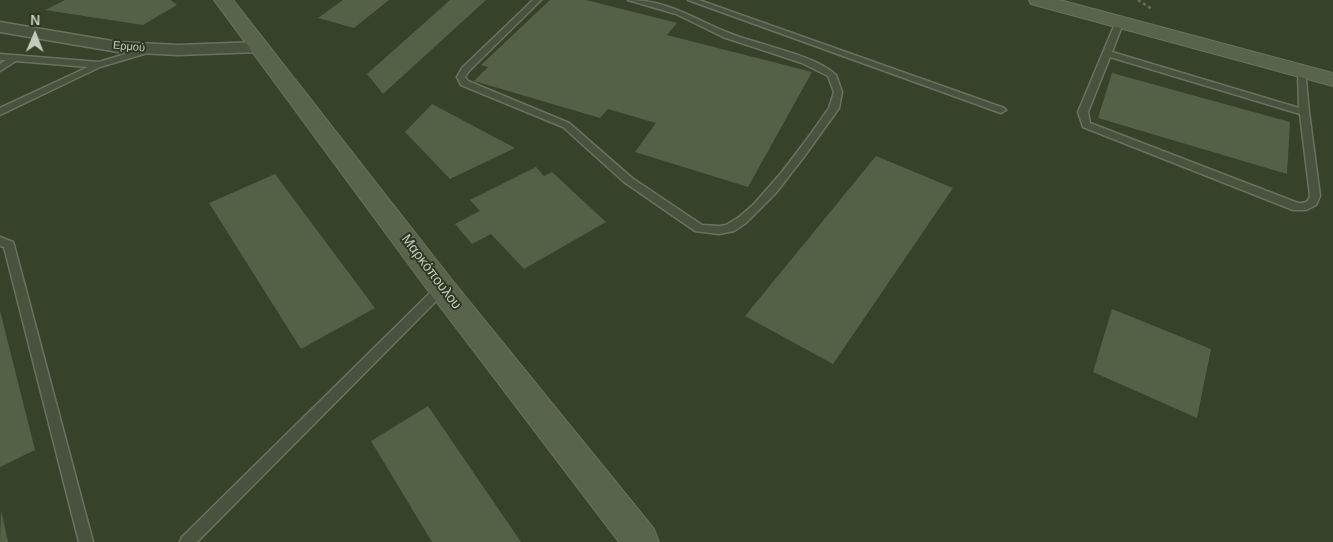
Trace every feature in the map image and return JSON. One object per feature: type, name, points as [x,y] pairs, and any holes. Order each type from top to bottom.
[{"type":"main road","name":"Μαρκόπουλου","points":[[223,0],[442,288],[641,542]]},
{"type":"main road","points":[[1038,0],[1333,80]]},
{"type":"street","name":"Ερμού","points":[[0,27],[118,47],[178,50],[259,46]]},
{"type":"lane","points":[[537,0],[464,70],[462,77],[464,84],[566,125],[628,180],[699,228],[712,231],[730,229],[766,197],[834,108],[838,92],[836,83],[832,75],[805,61],[726,35],[679,12],[632,0]]},
{"type":"lane","points":[[679,12],[690,0],[1001,110]]},
{"type":"lane","points":[[1120,22],[1083,112],[1086,125],[1297,207],[1310,206],[1314,202],[1315,196],[1304,112],[1302,72]]},
{"type":"lane","points":[[0,112],[99,65],[151,49]]},
{"type":"lane","points":[[1106,53],[1304,112]]},
{"type":"lane","points":[[0,57],[13,60],[99,65]]},
{"type":"lane","points":[[0,68],[13,60]]},
{"type":"lane","points":[[0,241],[9,245],[86,542]]},
{"type":"lane","points":[[187,542],[442,288]]},
{"type":"building","points":[[65,0],[171,0],[177,5],[143,25],[45,10]]},
{"type":"building","points":[[343,0],[389,0],[354,28],[318,18]]},
{"type":"building","points":[[450,0],[486,0],[383,94],[367,74]]},
{"type":"building","points":[[550,0],[586,0],[677,23],[667,35],[812,72],[748,187],[635,152],[656,123],[608,109],[600,118],[474,81],[488,67],[481,65]]},
{"type":"building","points":[[1112,73],[1290,122],[1287,174],[1098,118]]},
{"type":"building","points":[[432,104],[515,148],[450,179],[405,132]]},
{"type":"building","points":[[876,156],[953,188],[833,364],[745,316]]},
{"type":"building","points":[[536,167],[544,176],[552,172],[606,222],[524,269],[491,234],[472,244],[455,224],[480,211],[470,200]]},
{"type":"building","points":[[275,174],[375,308],[301,349],[209,203]]},
{"type":"building","points":[[1112,309],[1211,349],[1197,418],[1093,372]]},
{"type":"building","points":[[0,311],[35,450],[0,467]]},
{"type":"building","points":[[428,406],[521,542],[432,542],[371,441]]},
{"type":"building","points":[[1,510],[8,542],[0,542]]}]
